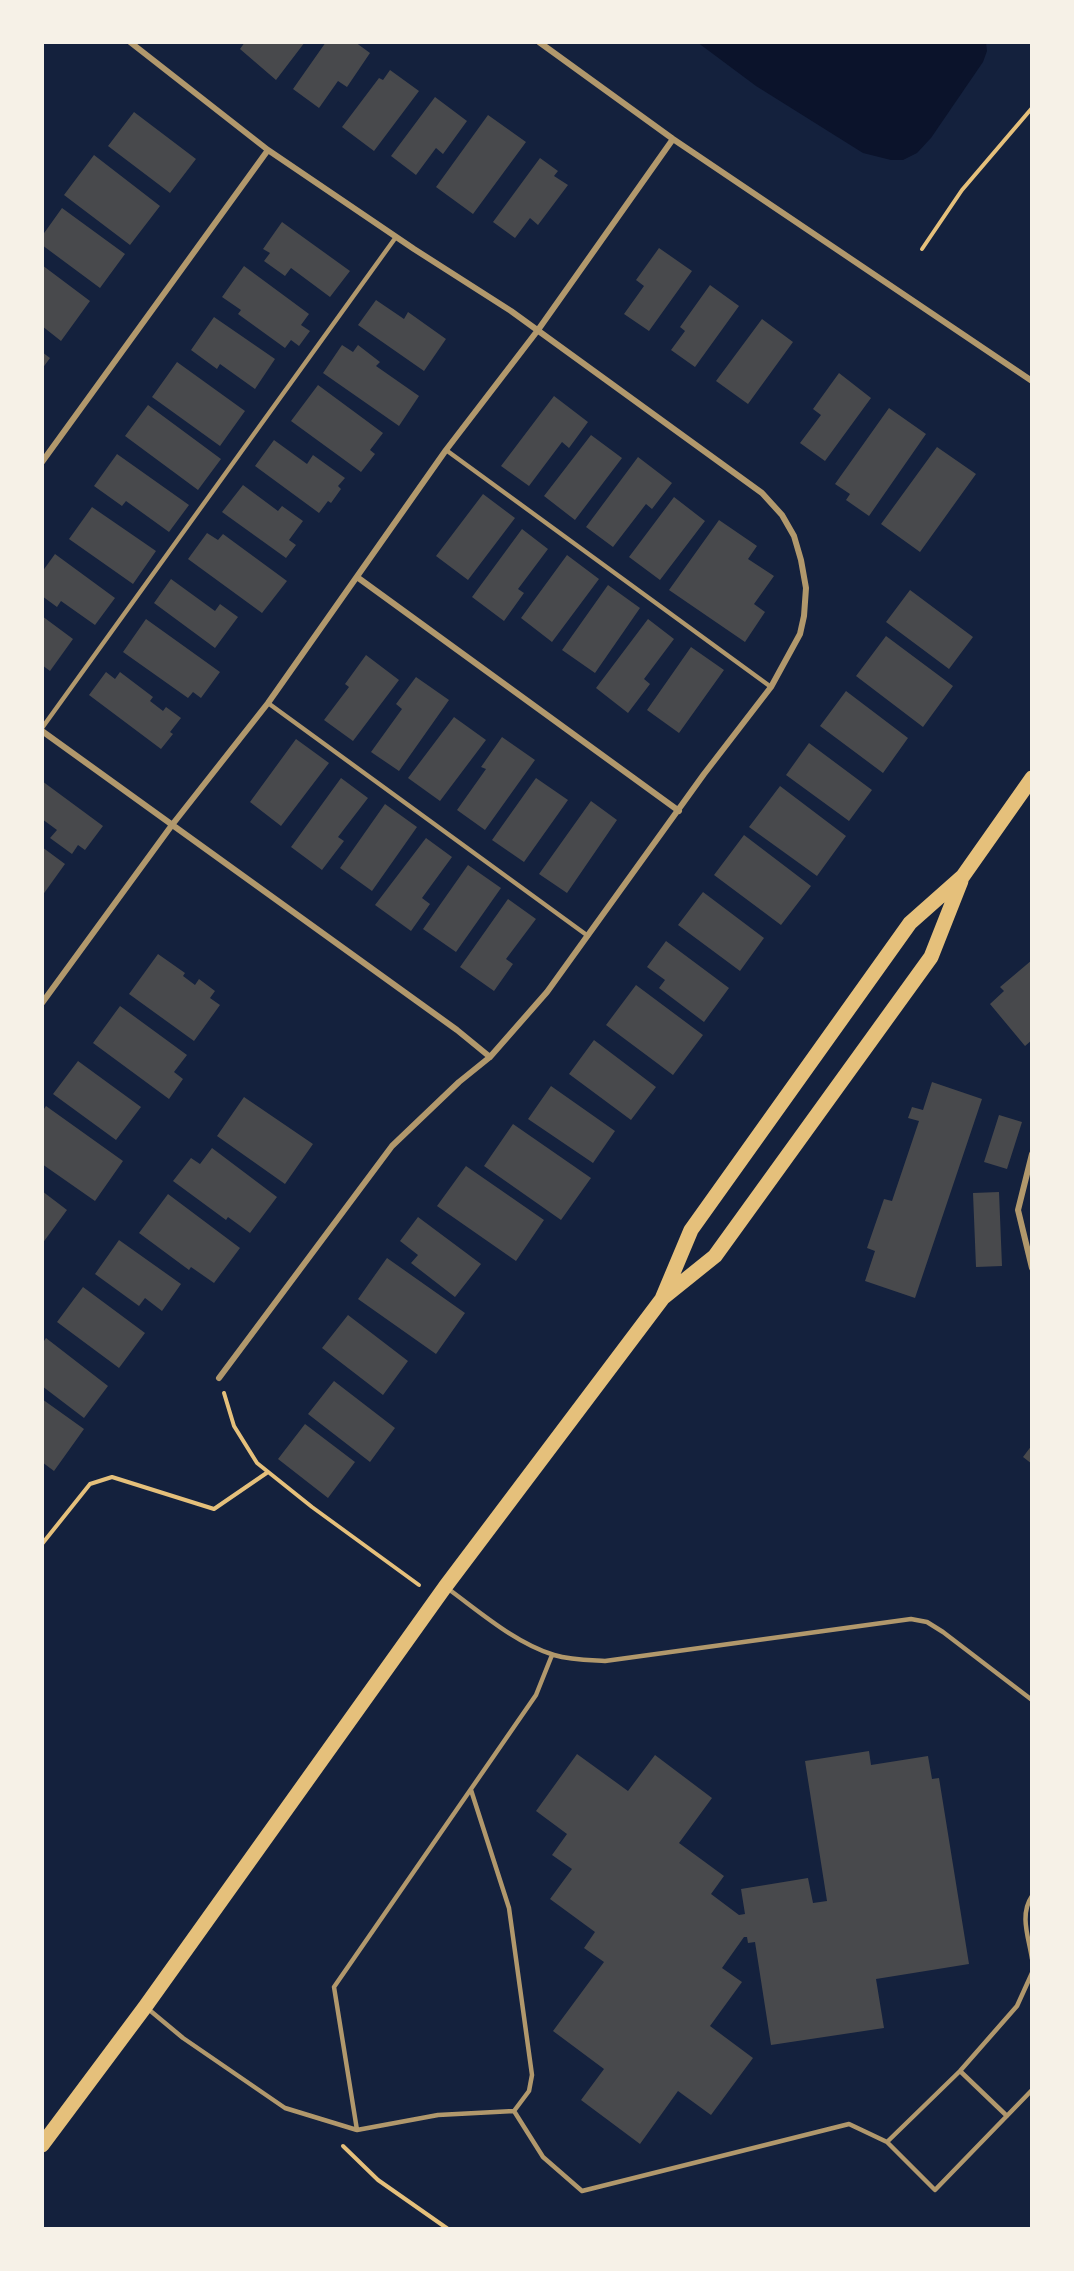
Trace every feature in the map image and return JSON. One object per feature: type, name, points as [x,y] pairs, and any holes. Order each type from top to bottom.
[{"type":"main road","points":[[662,1299],[691,1230],[910,923],[963,876],[1032,778]]},
{"type":"main road","points":[[42,2145],[145,2007],[441,1592],[662,1299],[715,1256],[931,957],[963,876]]},
{"type":"street","points":[[130,42],[268,150],[538,330],[762,493],[782,515],[794,536],[806,588],[800,634],[771,687],[548,992],[490,1057],[459,1082],[392,1146],[219,1378]]},
{"type":"street","points":[[539,42],[673,139],[1032,381]]},
{"type":"street","points":[[42,1003],[172,825],[268,703],[446,450],[538,330],[673,139]]},
{"type":"street","points":[[42,462],[268,150]]},
{"type":"street","points":[[357,577],[679,811]]},
{"type":"street","points":[[42,729],[457,1030],[490,1057]]},
{"type":"street","points":[[1032,1154],[1018,1210],[1032,1268]]},
{"type":"lane","points":[[42,729],[396,237]]},
{"type":"lane","points":[[446,450],[771,687]]},
{"type":"lane","points":[[268,703],[588,936]]},
{"type":"lane","points":[[441,1592],[533,1646],[552,1655],[575,1660],[604,1661],[911,1619],[927,1622],[943,1632],[1032,1700]]},
{"type":"lane","points":[[357,2130],[334,1987],[537,1695],[552,1655]]},
{"type":"lane","points":[[145,2007],[183,2038],[285,2108],[357,2130],[438,2115],[514,2111],[530,2091],[532,2075],[509,1908],[471,1790]]},
{"type":"lane","points":[[1032,1896],[1026,1905],[1024,1915],[1032,1959]]},
{"type":"lane","points":[[887,2142],[960,2071],[1017,2006],[1032,1973]]},
{"type":"lane","points":[[960,2071],[1006,2116]]},
{"type":"lane","points":[[514,2111],[543,2157],[582,2191],[849,2124],[887,2142],[935,2190],[1032,2090]]},
{"type":"path","points":[[922,249],[962,190],[1032,108]]},
{"type":"path","points":[[219,1378],[234,1426],[257,1463],[312,1507],[441,1592]]},
{"type":"path","points":[[42,1544],[90,1484],[112,1477],[214,1509],[268,1472]]},
{"type":"path","points":[[315,2118],[378,2180],[448,2229]]},
{"type":"water","points":[[697,42],[986,42],[987,51],[983,62],[931,138],[917,153],[903,160],[891,160],[863,153],[756,86]]},
{"type":"building","points":[[245,42],[305,42],[276,80],[240,49]]},
{"type":"building","points":[[326,42],[355,42],[370,53],[347,87],[338,81],[319,108],[293,89]]},
{"type":"building","points":[[390,70],[419,91],[374,151],[342,127],[379,78],[383,80]]},
{"type":"building","points":[[435,97],[467,121],[443,154],[436,148],[416,175],[391,156]]},
{"type":"building","points":[[134,112],[196,159],[170,193],[108,146]]},
{"type":"building","points":[[488,115],[526,142],[473,214],[436,187]]},
{"type":"building","points":[[94,155],[160,206],[130,245],[64,195]]},
{"type":"building","points":[[540,158],[558,171],[554,176],[568,185],[538,225],[530,218],[515,238],[493,222]]},
{"type":"building","points":[[62,208],[125,254],[100,288],[42,245],[42,236]]},
{"type":"building","points":[[282,222],[350,271],[330,297],[291,268],[285,276],[264,261],[270,253],[263,249]]},
{"type":"building","points":[[659,248],[692,271],[649,331],[624,314],[644,286],[636,280]]},
{"type":"building","points":[[42,265],[90,301],[61,341],[42,326]]},
{"type":"building","points":[[244,266],[309,314],[301,325],[310,331],[299,346],[291,340],[285,348],[238,314],[241,310],[222,297]]},
{"type":"building","points":[[710,285],[739,306],[695,367],[671,350],[685,331],[680,327]]},
{"type":"building","points":[[376,300],[404,319],[408,312],[446,339],[424,371],[358,325]]},
{"type":"building","points":[[214,317],[275,359],[255,389],[220,364],[217,369],[191,350]]},
{"type":"building","points":[[762,319],[793,342],[748,404],[716,381]]},
{"type":"building","points":[[342,345],[353,352],[358,345],[380,362],[376,366],[419,396],[399,426],[323,373]]},
{"type":"building","points":[[42,352],[50,358],[42,369]]},
{"type":"building","points":[[177,362],[245,411],[220,446],[152,397]]},
{"type":"building","points":[[839,373],[871,398],[825,461],[800,443],[821,415],[813,409]]},
{"type":"building","points":[[318,385],[383,433],[370,450],[375,454],[361,472],[291,421]]},
{"type":"building","points":[[554,396],[588,422],[569,448],[562,442],[529,486],[501,466]]},
{"type":"building","points":[[148,405],[221,459],[198,490],[125,436]]},
{"type":"building","points":[[889,408],[926,434],[869,516],[846,500],[850,494],[835,484]]},
{"type":"building","points":[[591,435],[622,458],[575,520],[544,496]]},
{"type":"building","points":[[274,440],[307,464],[313,455],[345,478],[338,486],[341,489],[331,503],[328,501],[319,513],[255,466]]},
{"type":"building","points":[[937,447],[976,474],[920,552],[881,524]]},
{"type":"building","points":[[117,454],[189,505],[169,532],[126,501],[122,506],[94,486]]},
{"type":"building","points":[[638,457],[672,483],[652,509],[646,504],[613,547],[586,527]]},
{"type":"building","points":[[243,485],[278,511],[282,506],[303,521],[289,540],[296,545],[286,558],[222,512]]},
{"type":"building","points":[[483,494],[515,518],[468,580],[436,556]]},
{"type":"building","points":[[674,497],[705,521],[660,580],[629,557]]},
{"type":"building","points":[[92,507],[156,551],[133,584],[69,539]]},
{"type":"building","points":[[719,520],[757,546],[748,559],[774,576],[754,604],[765,612],[745,642],[669,590]]},
{"type":"building","points":[[522,529],[548,549],[518,589],[524,593],[504,621],[472,597]]},
{"type":"building","points":[[207,533],[218,540],[223,534],[287,581],[262,613],[188,559]]},
{"type":"building","points":[[55,554],[115,598],[95,625],[61,601],[57,607],[42,596],[42,572]]},
{"type":"building","points":[[567,555],[599,579],[552,642],[521,618]]},
{"type":"building","points":[[171,579],[215,611],[220,604],[238,617],[215,648],[154,603]]},
{"type":"building","points":[[608,585],[640,608],[595,673],[562,650]]},
{"type":"building","points":[[910,590],[973,637],[949,669],[886,622]]},
{"type":"building","points":[[42,616],[73,639],[50,671],[42,665]]},
{"type":"building","points":[[146,619],[220,672],[201,698],[193,692],[188,698],[123,652]]},
{"type":"building","points":[[648,619],[674,639],[644,679],[650,684],[628,713],[596,688]]},
{"type":"building","points":[[886,636],[953,686],[923,727],[856,676]]},
{"type":"building","points":[[691,647],[724,670],[679,733],[647,710]]},
{"type":"building","points":[[366,655],[399,680],[353,741],[324,720],[349,687],[345,684]]},
{"type":"building","points":[[106,672],[115,679],[120,672],[153,697],[150,701],[163,711],[166,707],[181,718],[170,732],[173,734],[161,749],[89,695]]},
{"type":"building","points":[[416,677],[449,700],[399,771],[371,752],[402,709],[396,704]]},
{"type":"building","points":[[846,691],[908,738],[883,773],[820,726]]},
{"type":"building","points":[[454,717],[486,740],[440,801],[408,778]]},
{"type":"building","points":[[502,737],[535,760],[485,830],[457,810],[486,769],[481,767]]},
{"type":"building","points":[[296,739],[329,763],[281,826],[250,802]]},
{"type":"building","points":[[809,743],[872,790],[849,821],[786,775]]},
{"type":"building","points":[[341,778],[368,798],[338,837],[344,841],[322,870],[291,847]]},
{"type":"building","points":[[536,778],[568,800],[524,862],[492,840]]},
{"type":"building","points":[[42,781],[103,826],[85,850],[78,845],[72,854],[50,838],[57,830],[42,819]]},
{"type":"building","points":[[780,786],[846,836],[817,876],[749,827]]},
{"type":"building","points":[[591,801],[617,820],[567,893],[539,874]]},
{"type":"building","points":[[385,804],[417,827],[372,891],[340,868]]},
{"type":"building","points":[[744,835],[811,886],[781,925],[714,875]]},
{"type":"building","points":[[426,838],[452,857],[422,898],[430,904],[411,931],[375,905]]},
{"type":"building","points":[[42,847],[65,864],[42,896]]},
{"type":"building","points":[[468,865],[501,888],[456,952],[423,929]]},
{"type":"building","points":[[703,892],[764,938],[740,971],[678,925]]},
{"type":"building","points":[[508,899],[536,919],[506,959],[513,964],[494,991],[460,967]]},
{"type":"building","points":[[666,941],[729,988],[704,1022],[659,988],[665,980],[647,967]]},
{"type":"building","points":[[158,954],[185,973],[183,976],[195,985],[199,979],[215,991],[210,998],[220,1005],[194,1041],[129,994]]},
{"type":"building","points":[[1032,960],[1032,1040],[1025,1046],[990,1004],[1004,991],[1000,987]]},
{"type":"building","points":[[636,985],[703,1035],[673,1075],[606,1025]]},
{"type":"building","points":[[120,1006],[187,1055],[174,1072],[183,1079],[169,1099],[93,1043]]},
{"type":"building","points":[[594,1040],[656,1087],[631,1120],[569,1074]]},
{"type":"building","points":[[78,1061],[141,1107],[116,1140],[53,1094]]},
{"type":"building","points":[[932,1082],[982,1099],[915,1298],[865,1281],[875,1251],[867,1248],[884,1199],[892,1201],[919,1121],[908,1118],[912,1107],[923,1110]]},
{"type":"building","points":[[551,1086],[615,1131],[593,1163],[528,1119]]},
{"type":"building","points":[[244,1097],[313,1144],[285,1184],[217,1136]]},
{"type":"building","points":[[46,1106],[123,1161],[95,1201],[42,1164],[44,1159],[42,1112]]},
{"type":"building","points":[[999,1115],[1022,1122],[1007,1169],[984,1162]]},
{"type":"building","points":[[513,1124],[591,1178],[561,1220],[484,1166]]},
{"type":"building","points":[[212,1148],[277,1197],[250,1233],[228,1217],[226,1220],[173,1181],[191,1158],[200,1164]]},
{"type":"building","points":[[466,1166],[544,1220],[516,1261],[437,1206]]},
{"type":"building","points":[[42,1191],[67,1210],[42,1244]]},
{"type":"building","points":[[999,1192],[1002,1266],[976,1267],[973,1193]]},
{"type":"building","points":[[168,1194],[240,1248],[214,1283],[191,1267],[189,1270],[139,1233]]},
{"type":"building","points":[[418,1217],[481,1264],[455,1297],[411,1263],[418,1255],[400,1241]]},
{"type":"building","points":[[119,1240],[181,1284],[162,1311],[145,1298],[139,1306],[95,1274]]},
{"type":"building","points":[[387,1258],[465,1313],[436,1354],[358,1299]]},
{"type":"building","points":[[83,1287],[145,1333],[119,1368],[57,1322]]},
{"type":"building","points":[[348,1315],[408,1361],[383,1395],[322,1348]]},
{"type":"building","points":[[46,1338],[108,1386],[84,1418],[42,1386],[42,1344]]},
{"type":"building","points":[[334,1381],[395,1428],[370,1462],[308,1414]]},
{"type":"building","points":[[42,1399],[84,1429],[54,1471],[42,1462]]},
{"type":"building","points":[[305,1424],[355,1462],[328,1498],[278,1459]]},
{"type":"building","points":[[1032,1445],[1032,1464],[1023,1457]]},
{"type":"building","points":[[869,1751],[871,1765],[928,1756],[932,1779],[939,1778],[969,1964],[876,1979],[884,2028],[771,2045],[755,1942],[748,1943],[747,1937],[744,1937],[722,1968],[742,1982],[710,2026],[753,2058],[711,2115],[678,2091],[640,2144],[581,2100],[604,2069],[553,2031],[604,1962],[584,1948],[595,1932],[550,1899],[572,1869],[552,1855],[567,1834],[536,1811],[577,1754],[628,1791],[655,1755],[712,1798],[679,1843],[724,1876],[711,1894],[739,1915],[745,1914],[741,1889],[808,1878],[813,1903],[827,1901],[805,1761]]}]
